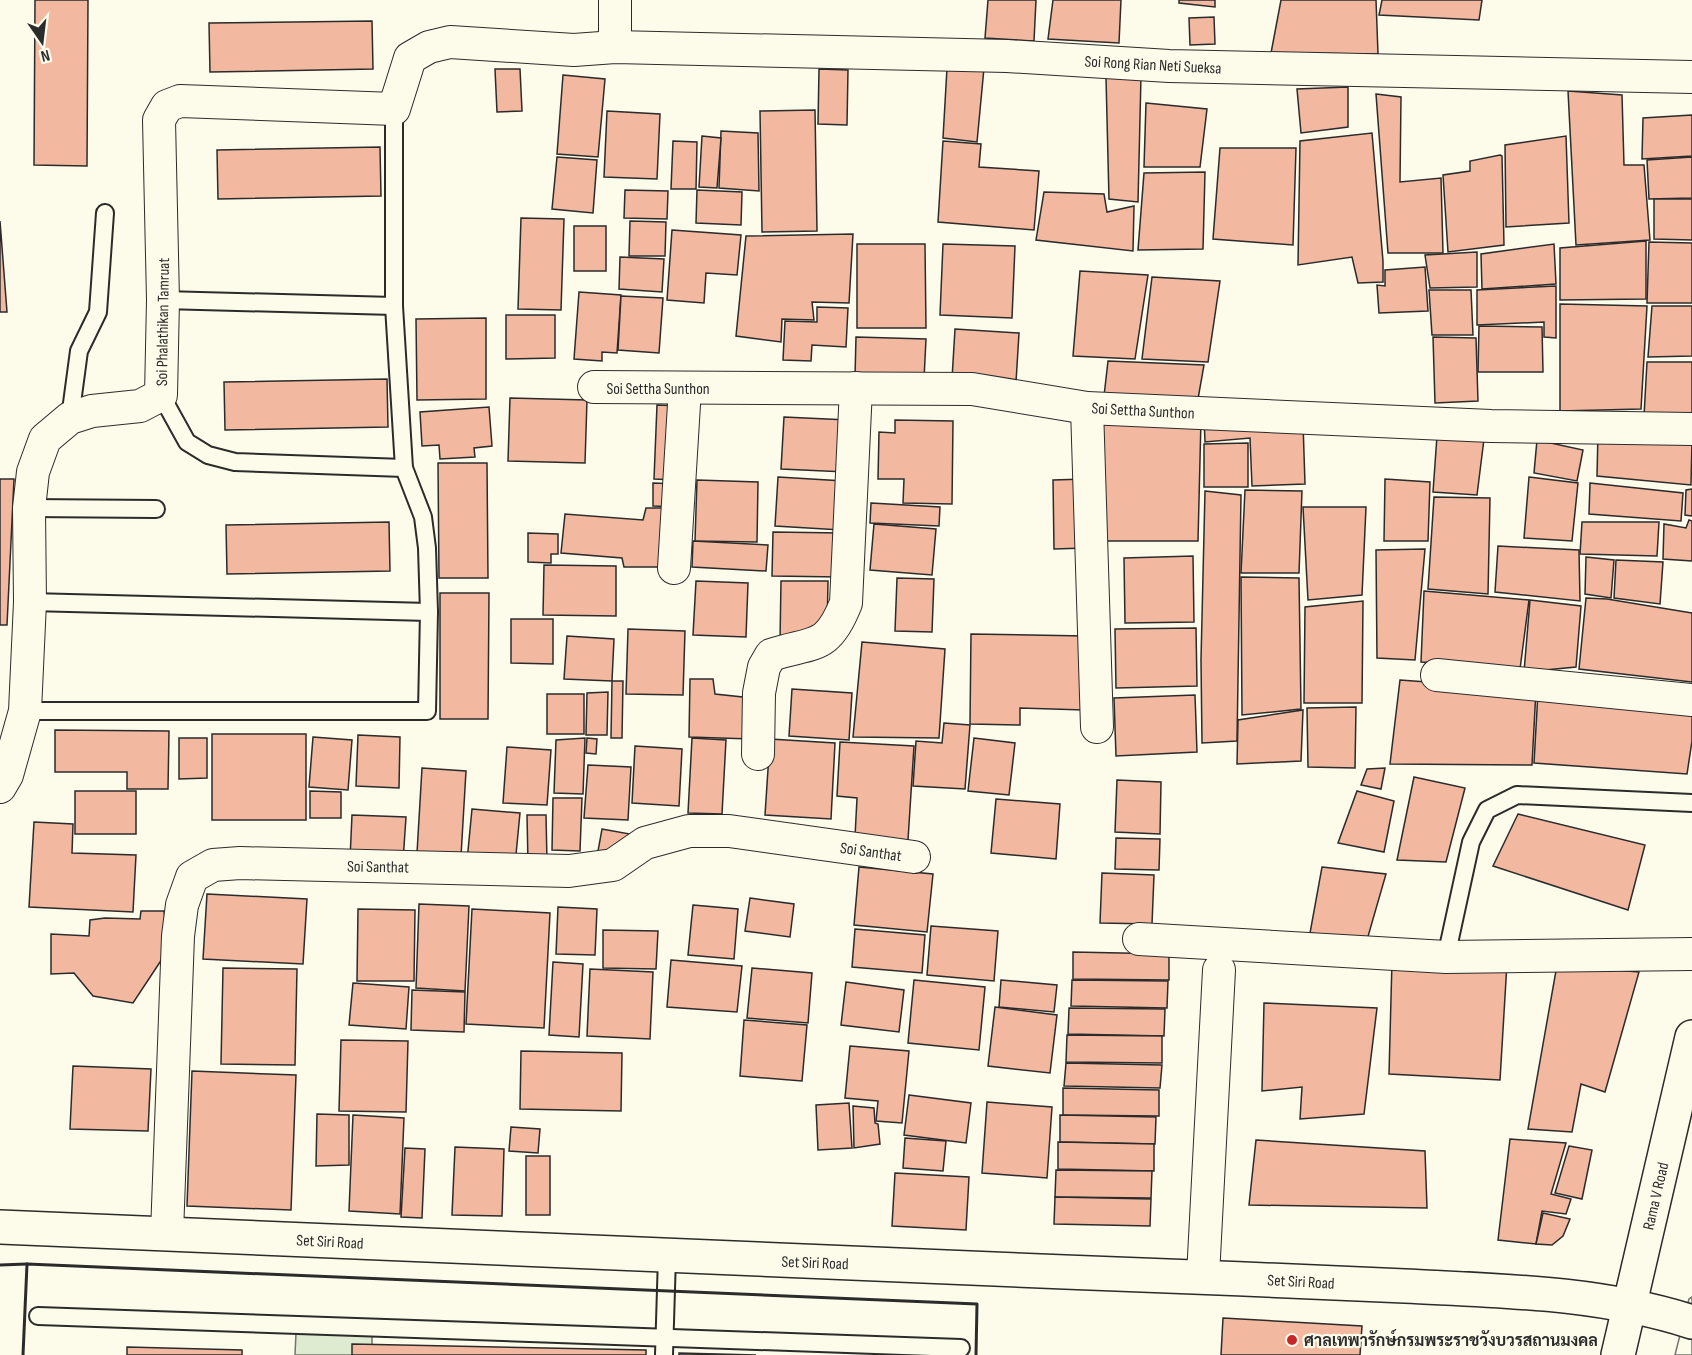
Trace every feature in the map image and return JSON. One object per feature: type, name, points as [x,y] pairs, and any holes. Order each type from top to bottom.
[{"type":"street","points":[[615,0],[615,47]]},
{"type":"street","name":"Soi Rong Rian Neti Sueksa","points":[[394,109],[410,58],[429,47],[450,42],[574,50],[615,47],[1007,56],[1169,66],[1692,77]]},
{"type":"street","name":"Soi Phalathikan Tamruat","points":[[0,787],[7,776],[25,711],[30,602],[29,508],[33,472],[45,440],[70,417],[92,411],[140,406],[161,395],[163,300],[159,120],[167,106],[180,101],[394,109]]},
{"type":"street","name":"Soi Settha Sunthon","points":[[594,387],[972,389],[1087,408],[1491,426],[1692,429]]},
{"type":"street","points":[[674,568],[685,388]]},
{"type":"street","points":[[758,754],[759,693],[764,668],[771,655],[814,645],[827,637],[839,621],[846,603],[856,388]]},
{"type":"street","points":[[1087,408],[1096,727]]},
{"type":"street","points":[[1437,675],[1692,700]]},
{"type":"street","name":"Soi Santhat","points":[[166,1233],[178,936],[182,905],[192,877],[213,865],[240,863],[568,872],[613,865],[645,843],[689,831],[729,831],[914,857]]},
{"type":"street","points":[[1139,939],[1446,957],[1692,954]]},
{"type":"street","points":[[1203,1276],[1219,970]]},
{"type":"street","name":"Rama V Road","points":[[1618,1355],[1692,1037]]},
{"type":"street","name":"Set Siri Road","points":[[0,1227],[1203,1276],[1542,1293],[1630,1305],[1684,1319]]},
{"type":"lane","points":[[25,711],[427,711],[428,548],[423,517],[404,468],[394,306],[394,109]]},
{"type":"lane","points":[[70,417],[79,351],[98,312],[105,213]]},
{"type":"lane","points":[[163,300],[394,306]]},
{"type":"lane","points":[[161,395],[187,442],[208,455],[235,462],[404,468]]},
{"type":"lane","points":[[29,508],[156,509]]},
{"type":"lane","points":[[30,602],[429,612]]},
{"type":"lane","points":[[1446,957],[1471,842],[1487,810],[1517,795],[1692,802]]},
{"type":"lane","points":[[664,1355],[668,1256]]},
{"type":"lane","points":[[38,1316],[961,1348]]},
{"type":"green space","points":[[296,1333],[372,1336],[372,1355],[295,1355]]},
{"type":"pier","points":[[1692,1297],[1692,1355],[1675,1355],[1689,1299]]},
{"type":"building","points":[[35,0],[88,0],[87,166],[34,165]]},
{"type":"building","points":[[988,0],[1036,0],[1034,41],[985,38]]},
{"type":"building","points":[[1053,0],[1121,0],[1119,43],[1048,39]]},
{"type":"building","points":[[1179,0],[1215,0],[1215,7],[1179,3]]},
{"type":"building","points":[[1281,0],[1376,0],[1378,54],[1271,53]]},
{"type":"building","points":[[1382,0],[1482,0],[1479,20],[1379,15]]},
{"type":"building","points":[[1214,17],[1215,44],[1190,45],[1189,18]]},
{"type":"building","points":[[372,21],[373,69],[210,72],[209,23]]},
{"type":"building","points":[[947,68],[984,68],[977,142],[943,138]]},
{"type":"building","points":[[495,69],[520,69],[522,111],[497,112]]},
{"type":"building","points":[[819,69],[848,70],[847,125],[818,124]]},
{"type":"building","points":[[563,75],[605,79],[598,157],[557,154]]},
{"type":"building","points":[[1141,76],[1138,202],[1109,199],[1106,78]]},
{"type":"building","points":[[1348,87],[1348,127],[1301,133],[1297,89]]},
{"type":"building","points":[[1568,91],[1622,95],[1624,165],[1644,165],[1650,240],[1576,245]]},
{"type":"building","points":[[1376,94],[1401,97],[1400,182],[1441,178],[1443,253],[1388,253]]},
{"type":"building","points":[[1146,103],[1207,109],[1200,167],[1144,167]]},
{"type":"building","points":[[815,110],[817,231],[762,232],[760,111]]},
{"type":"building","points":[[607,111],[660,114],[657,179],[604,177]]},
{"type":"building","points":[[1692,115],[1692,156],[1642,159],[1643,118]]},
{"type":"building","points":[[721,131],[758,133],[759,191],[719,188]]},
{"type":"building","points":[[1372,133],[1383,282],[1358,283],[1352,257],[1298,265],[1300,141]]},
{"type":"building","points":[[702,136],[721,138],[717,188],[699,187]]},
{"type":"building","points":[[1566,136],[1569,223],[1506,227],[1505,145]]},
{"type":"building","points":[[673,141],[697,142],[696,189],[671,189]]},
{"type":"building","points":[[943,141],[981,144],[979,167],[1039,171],[1034,230],[938,222]]},
{"type":"building","points":[[380,147],[381,196],[218,199],[217,150]]},
{"type":"building","points":[[1220,148],[1296,148],[1293,245],[1213,239]]},
{"type":"building","points":[[1502,156],[1504,245],[1448,252],[1443,175],[1470,171],[1470,161]]},
{"type":"building","points":[[557,157],[597,160],[593,213],[552,209]]},
{"type":"building","points":[[1692,157],[1692,198],[1649,199],[1647,160]]},
{"type":"building","points":[[1205,172],[1203,249],[1138,250],[1144,173]]},
{"type":"building","points":[[625,190],[668,191],[667,219],[624,218]]},
{"type":"building","points":[[697,190],[742,192],[741,225],[696,223]]},
{"type":"building","points":[[1044,192],[1104,194],[1107,212],[1134,206],[1133,251],[1036,240]]},
{"type":"building","points":[[1654,199],[1692,199],[1692,240],[1654,239]]},
{"type":"building","points":[[521,218],[564,219],[561,310],[518,309]]},
{"type":"building","points":[[0,221],[7,312],[0,312]]},
{"type":"building","points":[[630,221],[666,222],[665,256],[629,256]]},
{"type":"building","points":[[574,226],[606,226],[606,271],[574,271]]},
{"type":"building","points":[[672,230],[741,235],[737,275],[706,273],[704,303],[667,300]]},
{"type":"building","points":[[853,234],[849,303],[812,302],[814,320],[782,319],[781,342],[736,336],[746,236]]},
{"type":"building","points":[[1646,241],[1646,299],[1560,300],[1560,248]]},
{"type":"building","points":[[1649,242],[1692,243],[1692,303],[1647,303]]},
{"type":"building","points":[[857,244],[925,244],[926,328],[857,328]]},
{"type":"building","points":[[943,244],[1015,246],[1012,318],[940,315]]},
{"type":"building","points":[[1554,244],[1556,284],[1482,289],[1481,254]]},
{"type":"building","points":[[1477,252],[1477,287],[1430,288],[1425,255]]},
{"type":"building","points":[[620,257],[664,259],[662,292],[619,289]]},
{"type":"building","points":[[1425,267],[1428,311],[1379,313],[1377,285],[1385,286],[1385,270]]},
{"type":"building","points":[[1080,271],[1148,275],[1135,359],[1073,356]]},
{"type":"building","points":[[1152,277],[1220,281],[1208,362],[1142,359]]},
{"type":"building","points":[[1556,286],[1556,338],[1544,337],[1544,322],[1477,325],[1477,290]]},
{"type":"building","points":[[1429,290],[1471,290],[1473,335],[1432,335]]},
{"type":"building","points":[[579,292],[621,295],[617,353],[602,352],[602,361],[574,359]]},
{"type":"building","points":[[621,296],[663,298],[659,353],[618,350]]},
{"type":"building","points":[[1560,304],[1647,306],[1641,409],[1560,411]]},
{"type":"building","points":[[1652,306],[1692,306],[1692,356],[1648,357]]},
{"type":"building","points":[[817,307],[848,308],[846,347],[812,345],[811,361],[783,360],[785,321],[817,322]]},
{"type":"building","points":[[506,315],[555,315],[555,358],[506,359]]},
{"type":"building","points":[[486,318],[486,399],[417,400],[416,319]]},
{"type":"building","points":[[1479,326],[1542,327],[1543,372],[1478,372]]},
{"type":"building","points":[[955,329],[1019,333],[1016,382],[952,379]]},
{"type":"building","points":[[856,337],[926,339],[924,379],[855,377]]},
{"type":"building","points":[[1433,337],[1476,338],[1478,401],[1435,403]]},
{"type":"building","points":[[1108,361],[1204,365],[1198,399],[1104,396]]},
{"type":"building","points":[[1647,362],[1692,362],[1692,420],[1644,416]]},
{"type":"building","points":[[387,379],[388,427],[225,430],[224,382]]},
{"type":"building","points":[[510,398],[587,400],[585,463],[508,461]]},
{"type":"building","points":[[657,405],[680,406],[676,480],[654,479]]},
{"type":"building","points":[[489,407],[492,446],[474,448],[475,457],[440,459],[439,445],[422,446],[420,412]]},
{"type":"building","points":[[784,417],[848,420],[846,472],[781,469]]},
{"type":"building","points":[[1204,417],[1303,423],[1305,484],[1252,486],[1250,438],[1205,442]]},
{"type":"building","points":[[1201,419],[1198,541],[1104,541],[1102,424]]},
{"type":"building","points":[[895,420],[953,421],[952,504],[903,503],[904,479],[878,479],[879,432],[895,433]]},
{"type":"building","points":[[1598,433],[1692,440],[1691,485],[1597,476]]},
{"type":"building","points":[[1437,436],[1484,439],[1477,495],[1433,492]]},
{"type":"building","points":[[1537,440],[1583,450],[1577,481],[1534,473]]},
{"type":"building","points":[[1248,443],[1248,487],[1204,487],[1204,444]]},
{"type":"building","points":[[438,463],[487,463],[488,578],[439,578]]},
{"type":"building","points":[[778,477],[844,481],[841,530],[775,526]]},
{"type":"building","points":[[1529,477],[1578,483],[1572,541],[1524,538]]},
{"type":"building","points":[[0,479],[14,479],[7,625],[0,625]]},
{"type":"building","points":[[1085,479],[1085,548],[1054,549],[1053,480]]},
{"type":"building","points":[[1385,479],[1430,482],[1428,541],[1384,541]]},
{"type":"building","points":[[697,480],[758,482],[757,542],[695,541]]},
{"type":"building","points":[[653,483],[678,484],[676,507],[653,506]]},
{"type":"building","points":[[1590,483],[1683,493],[1681,521],[1589,514]]},
{"type":"building","points":[[1692,489],[1692,516],[1685,515],[1686,490]]},
{"type":"building","points":[[1245,490],[1302,491],[1299,573],[1241,573]]},
{"type":"building","points":[[1205,491],[1241,495],[1237,741],[1202,743],[1201,660]]},
{"type":"building","points":[[1434,497],[1490,498],[1488,594],[1428,589]]},
{"type":"building","points":[[871,503],[940,507],[939,526],[870,523]]},
{"type":"building","points":[[1303,507],[1366,507],[1362,595],[1308,600]]},
{"type":"building","points":[[646,508],[672,508],[660,567],[624,567],[622,558],[561,553],[565,514],[643,520]]},
{"type":"building","points":[[1689,520],[1692,521],[1692,561],[1663,559],[1664,524],[1686,528]]},
{"type":"building","points":[[389,522],[390,571],[227,574],[226,525]]},
{"type":"building","points":[[1582,522],[1659,522],[1657,556],[1580,554]]},
{"type":"building","points":[[874,524],[936,529],[932,575],[870,570]]},
{"type":"building","points":[[773,532],[841,533],[840,577],[772,576]]},
{"type":"building","points":[[528,533],[558,534],[558,554],[551,554],[551,563],[528,562]]},
{"type":"building","points":[[693,541],[768,545],[766,571],[692,567]]},
{"type":"building","points":[[1498,546],[1579,550],[1580,601],[1495,592]]},
{"type":"building","points":[[1425,549],[1415,660],[1377,658],[1376,550]]},
{"type":"building","points":[[1193,556],[1194,622],[1125,623],[1124,558]]},
{"type":"building","points":[[1586,557],[1614,560],[1611,598],[1585,594]]},
{"type":"building","points":[[1616,560],[1663,562],[1660,604],[1614,598]]},
{"type":"building","points":[[544,565],[616,566],[616,616],[543,615]]},
{"type":"building","points":[[1241,577],[1299,578],[1301,709],[1242,715]]},
{"type":"building","points":[[897,578],[934,579],[932,632],[895,631]]},
{"type":"building","points":[[696,581],[748,583],[746,637],[693,635]]},
{"type":"building","points":[[781,581],[828,581],[827,632],[780,641]]},
{"type":"building","points":[[1424,591],[1529,600],[1520,669],[1421,662]]},
{"type":"building","points":[[440,593],[489,593],[488,719],[440,719]]},
{"type":"building","points":[[1586,598],[1607,599],[1692,613],[1692,682],[1579,669]]},
{"type":"building","points":[[1530,600],[1581,606],[1576,667],[1524,672]]},
{"type":"building","points":[[1363,601],[1362,703],[1304,703],[1305,607]]},
{"type":"building","points":[[511,619],[553,619],[553,664],[511,663]]},
{"type":"building","points":[[1196,628],[1197,686],[1116,688],[1115,629]]},
{"type":"building","points":[[628,629],[685,631],[683,695],[626,694]]},
{"type":"building","points":[[971,634],[1085,636],[1084,710],[1020,708],[1020,725],[970,724]]},
{"type":"building","points":[[567,636],[614,639],[612,681],[564,679]]},
{"type":"building","points":[[862,642],[945,649],[939,738],[853,737]]},
{"type":"building","points":[[690,679],[713,679],[715,694],[752,698],[751,739],[689,737]]},
{"type":"building","points":[[1400,680],[1536,690],[1532,765],[1390,764]]},
{"type":"building","points":[[612,681],[623,681],[622,738],[611,738]]},
{"type":"building","points":[[792,689],[852,693],[849,740],[789,736]]},
{"type":"building","points":[[608,692],[607,735],[586,735],[587,693]]},
{"type":"building","points":[[1538,692],[1692,709],[1692,741],[1687,774],[1534,763]]},
{"type":"building","points":[[547,694],[584,694],[584,734],[547,734]]},
{"type":"building","points":[[1195,695],[1197,752],[1116,756],[1114,698]]},
{"type":"building","points":[[1356,707],[1355,768],[1308,767],[1307,708]]},
{"type":"building","points":[[1303,710],[1301,761],[1237,764],[1238,720]]},
{"type":"building","points":[[944,723],[970,725],[965,789],[913,786],[916,741],[942,743]]},
{"type":"building","points":[[55,730],[169,731],[168,789],[127,789],[127,772],[55,772]]},
{"type":"building","points":[[212,734],[306,734],[306,820],[212,820]]},
{"type":"building","points":[[358,735],[400,737],[399,788],[356,786]]},
{"type":"building","points":[[313,737],[352,740],[348,790],[309,787]]},
{"type":"building","points":[[179,738],[207,738],[207,778],[179,779]]},
{"type":"building","points":[[585,738],[583,794],[554,793],[556,740]]},
{"type":"building","points":[[587,738],[597,739],[596,754],[586,753]]},
{"type":"building","points":[[692,738],[726,740],[722,814],[688,813]]},
{"type":"building","points":[[974,738],[1015,743],[1009,795],[968,791]]},
{"type":"building","points":[[770,739],[835,743],[831,819],[765,815]]},
{"type":"building","points":[[840,742],[914,746],[908,840],[855,837],[857,798],[837,796]]},
{"type":"building","points":[[635,746],[682,749],[679,806],[632,803]]},
{"type":"building","points":[[507,747],[551,750],[547,805],[503,803]]},
{"type":"building","points":[[588,765],[631,767],[628,820],[584,818]]},
{"type":"building","points":[[422,768],[466,771],[461,856],[417,853]]},
{"type":"building","points":[[1385,768],[1381,789],[1361,785],[1367,769]]},
{"type":"building","points":[[1414,777],[1465,788],[1446,862],[1397,860]]},
{"type":"building","points":[[1117,780],[1161,782],[1160,834],[1115,832]]},
{"type":"building","points":[[75,791],[136,791],[136,834],[75,834]]},
{"type":"building","points":[[310,791],[341,792],[341,818],[310,818]]},
{"type":"building","points":[[1357,791],[1394,801],[1384,852],[1338,843]]},
{"type":"building","points":[[553,798],[582,798],[580,851],[552,850]]},
{"type":"building","points":[[996,799],[1060,804],[1056,859],[991,853]]},
{"type":"building","points":[[472,809],[520,813],[515,865],[467,861]]},
{"type":"building","points":[[1518,814],[1645,845],[1628,910],[1493,866]]},
{"type":"building","points":[[352,815],[406,817],[403,861],[350,859]]},
{"type":"building","points":[[527,815],[546,815],[547,862],[528,863]]},
{"type":"building","points":[[34,822],[73,824],[72,853],[136,855],[133,912],[29,907]]},
{"type":"building","points":[[602,829],[630,834],[629,850],[596,862]]},
{"type":"building","points":[[1116,838],[1160,839],[1159,870],[1115,869]]},
{"type":"building","points":[[859,867],[933,874],[927,932],[854,925]]},
{"type":"building","points":[[1322,867],[1386,874],[1367,940],[1310,933]]},
{"type":"building","points":[[1102,873],[1154,875],[1152,924],[1100,923]]},
{"type":"building","points":[[207,894],[307,899],[303,964],[203,959]]},
{"type":"building","points":[[750,898],[794,904],[790,937],[745,931]]},
{"type":"building","points":[[419,904],[469,906],[465,991],[416,988]]},
{"type":"building","points":[[693,905],[738,909],[734,959],[688,955]]},
{"type":"building","points":[[558,907],[597,909],[595,955],[556,954]]},
{"type":"building","points":[[358,909],[415,910],[414,981],[357,981]]},
{"type":"building","points":[[472,909],[550,913],[544,1028],[466,1024]]},
{"type":"building","points":[[141,911],[164,911],[168,950],[133,1003],[93,996],[74,973],[51,974],[51,934],[89,936],[90,920],[140,919]]},
{"type":"building","points":[[931,926],[998,931],[994,981],[927,975]]},
{"type":"building","points":[[855,929],[925,935],[922,973],[852,967]]},
{"type":"building","points":[[603,930],[658,931],[656,969],[603,968]]},
{"type":"building","points":[[1073,952],[1169,954],[1169,980],[1073,979]]},
{"type":"building","points":[[671,960],[742,966],[737,1012],[667,1007]]},
{"type":"building","points":[[1392,961],[1507,963],[1500,1080],[1389,1074]]},
{"type":"building","points":[[553,962],[583,964],[579,1037],[549,1035]]},
{"type":"building","points":[[1557,965],[1639,972],[1605,1092],[1581,1084],[1572,1132],[1528,1129]]},
{"type":"building","points":[[223,968],[297,969],[295,1065],[221,1064]]},
{"type":"building","points":[[752,968],[812,973],[808,1023],[747,1018]]},
{"type":"building","points":[[590,969],[653,972],[650,1039],[587,1036]]},
{"type":"building","points":[[914,980],[985,987],[979,1050],[908,1043]]},
{"type":"building","points":[[1001,980],[1057,985],[1054,1012],[999,1007]]},
{"type":"building","points":[[1072,980],[1168,981],[1167,1008],[1071,1006]]},
{"type":"building","points":[[846,982],[904,990],[899,1032],[841,1025]]},
{"type":"building","points":[[353,983],[409,987],[406,1029],[349,1025]]},
{"type":"building","points":[[412,990],[465,992],[464,1032],[411,1030]]},
{"type":"building","points":[[1264,1003],[1377,1008],[1364,1114],[1300,1119],[1302,1087],[1262,1091]]},
{"type":"building","points":[[995,1007],[1057,1015],[1050,1073],[988,1066]]},
{"type":"building","points":[[1069,1008],[1165,1009],[1164,1036],[1068,1034]]},
{"type":"building","points":[[744,1020],[807,1025],[802,1081],[740,1076]]},
{"type":"building","points":[[1067,1035],[1162,1036],[1162,1063],[1066,1062]]},
{"type":"building","points":[[341,1040],[408,1041],[406,1112],[339,1111]]},
{"type":"building","points":[[850,1046],[909,1051],[902,1123],[876,1121],[878,1101],[845,1098]]},
{"type":"building","points":[[521,1051],[622,1053],[621,1111],[520,1109]]},
{"type":"building","points":[[1066,1063],[1162,1065],[1160,1088],[1064,1086]]},
{"type":"building","points":[[73,1066],[151,1069],[148,1131],[70,1129]]},
{"type":"building","points":[[192,1071],[296,1075],[291,1210],[187,1206]]},
{"type":"building","points":[[1063,1088],[1159,1090],[1159,1116],[1063,1115]]},
{"type":"building","points":[[909,1095],[971,1103],[966,1143],[904,1135]]},
{"type":"building","points":[[987,1102],[1052,1107],[1047,1178],[982,1173]]},
{"type":"building","points":[[849,1103],[852,1148],[818,1150],[816,1105]]},
{"type":"building","points":[[853,1106],[874,1108],[880,1144],[854,1148]]},
{"type":"building","points":[[317,1114],[349,1115],[349,1165],[316,1166]]},
{"type":"building","points":[[353,1115],[404,1118],[400,1214],[349,1211]]},
{"type":"building","points":[[1060,1115],[1156,1117],[1155,1144],[1060,1142]]},
{"type":"building","points":[[511,1127],[540,1129],[538,1153],[509,1151]]},
{"type":"building","points":[[905,1138],[946,1141],[943,1171],[903,1168]]},
{"type":"building","points":[[1510,1139],[1566,1143],[1551,1194],[1571,1199],[1566,1214],[1542,1211],[1536,1244],[1498,1240]]},
{"type":"building","points":[[1256,1140],[1425,1151],[1427,1208],[1249,1205]]},
{"type":"building","points":[[1058,1142],[1154,1144],[1154,1171],[1058,1169]]},
{"type":"building","points":[[1569,1146],[1592,1150],[1582,1199],[1555,1193]]},
{"type":"building","points":[[455,1147],[504,1149],[502,1216],[452,1215]]},
{"type":"building","points":[[405,1148],[425,1149],[422,1218],[401,1217]]},
{"type":"building","points":[[526,1156],[550,1156],[550,1215],[526,1215]]},
{"type":"building","points":[[1056,1170],[1152,1171],[1151,1198],[1055,1197]]},
{"type":"building","points":[[895,1173],[969,1177],[966,1230],[892,1226]]},
{"type":"building","points":[[1055,1197],[1151,1199],[1150,1226],[1054,1224]]},
{"type":"building","points":[[1543,1213],[1570,1219],[1563,1236],[1552,1245],[1536,1244]]},
{"type":"building","name":"ศาลเทพารักษ์กรมพระราชวังบวรสถานมงคล","points":[[1223,1318],[1362,1326],[1360,1355],[1221,1355]]},
{"type":"building","points":[[352,1344],[646,1350],[646,1355],[352,1355]]},
{"type":"building","points":[[127,1347],[242,1350],[242,1355],[127,1355]]},
{"type":"building","points":[[679,1353],[756,1355],[679,1355]]},
{"type":"wall","points":[[0,1265],[27,1264]]},
{"type":"wall","points":[[23,1355],[27,1264],[977,1304],[976,1355]]},
{"type":"place","name":"ศาลเทพารักษ์กรมพระราชวังบวรสถานมงคล","points":[[1292,1340]]}]
